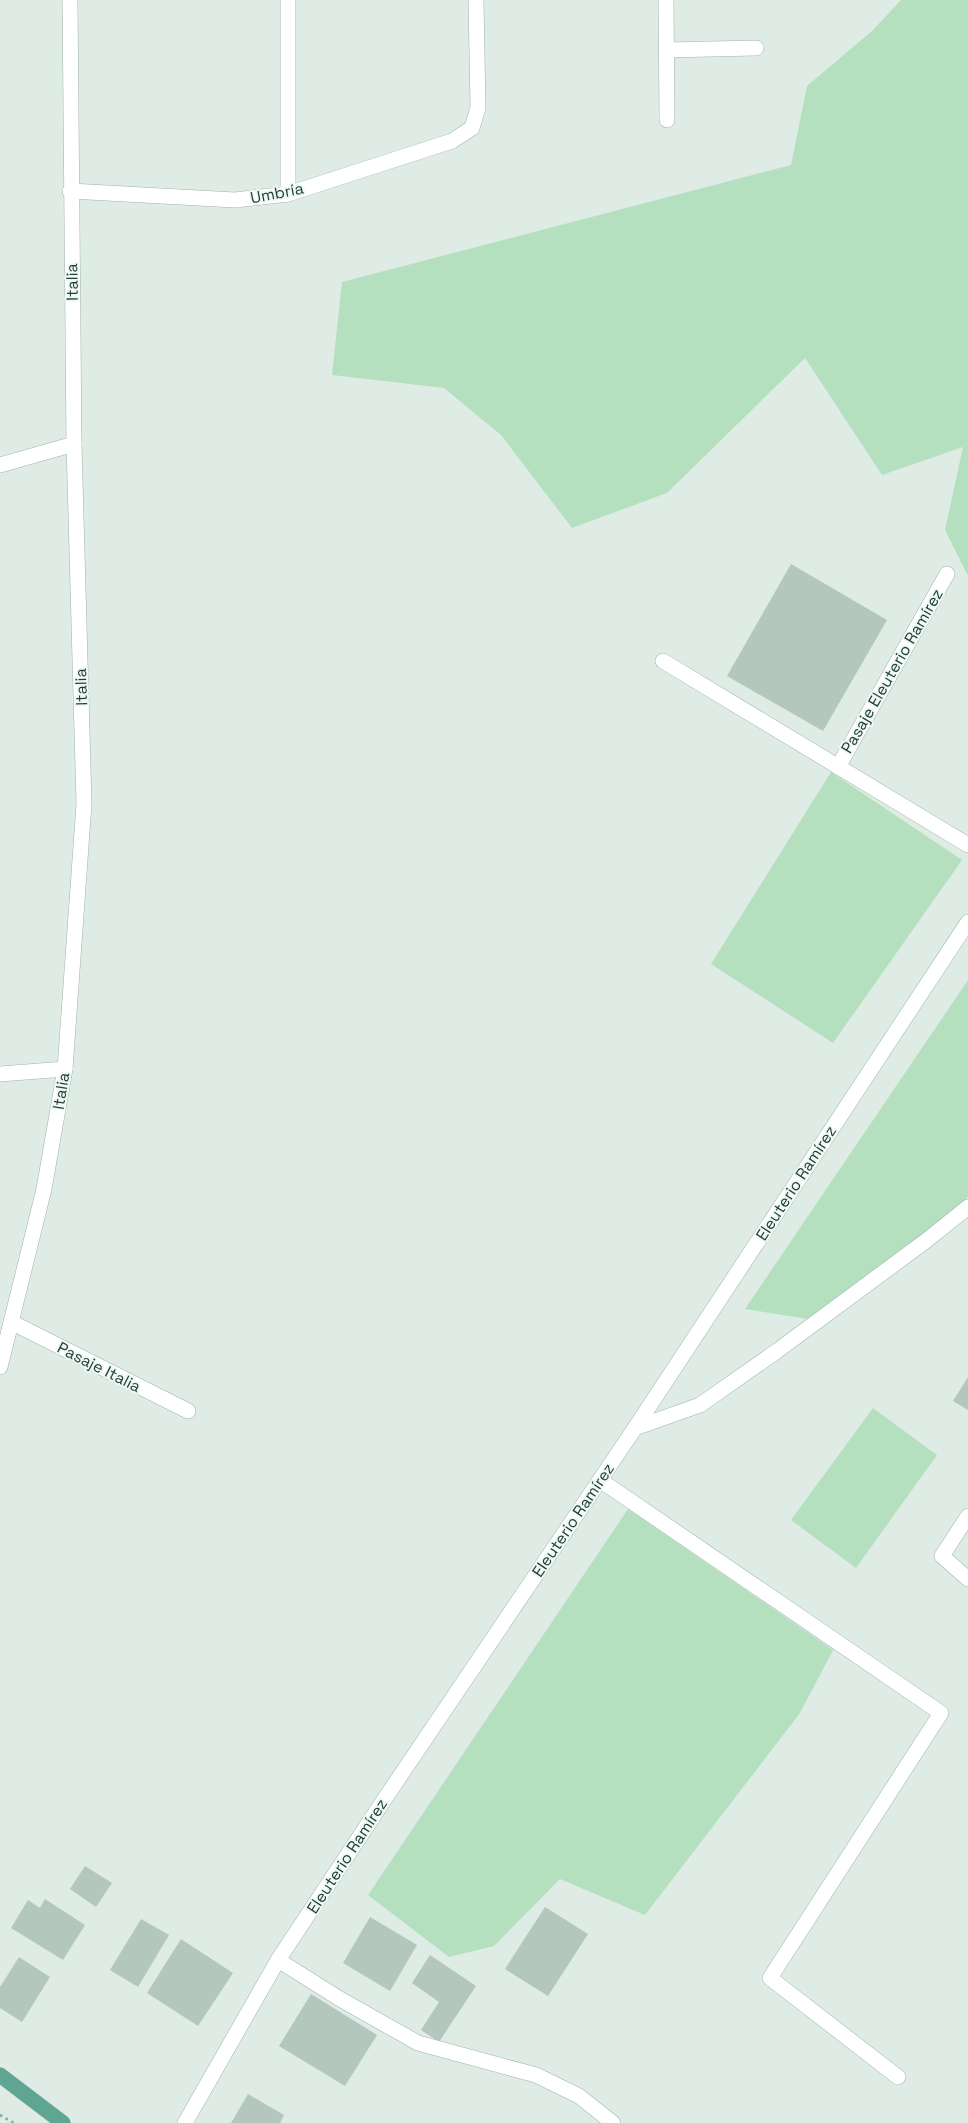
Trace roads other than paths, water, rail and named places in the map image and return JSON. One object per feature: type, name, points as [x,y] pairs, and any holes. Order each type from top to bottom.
[{"type":"main road","points":[[0,2075],[64,2123]]},
{"type":"street","name":"Italia","points":[[0,1367],[44,1189],[64,1069],[84,804],[74,444],[70,191],[70,0]]},
{"type":"street","points":[[288,0],[288,194]]},
{"type":"street","name":"Umbría","points":[[70,191],[235,200],[288,194],[452,141],[472,128],[478,108],[476,0]]},
{"type":"street","points":[[666,0],[667,120]]},
{"type":"street","points":[[666,50],[756,48]]},
{"type":"street","points":[[0,465],[74,444]]},
{"type":"street","name":"Pasaje Eleuterio Ramírez","points":[[838,767],[947,574]]},
{"type":"street","name":"Pasaje Eleuterio Ramírez","points":[[663,661],[968,845]]},
{"type":"street","name":"Eleuterio Ramírez","points":[[185,2123],[278,1960],[635,1428],[968,922]]},
{"type":"street","points":[[0,1074],[64,1069]]},
{"type":"street","points":[[635,1428],[700,1405],[928,1240],[968,1208]]},
{"type":"street","name":"Pasaje Italia","points":[[11,1322],[188,1411]]},
{"type":"street","points":[[600,1480],[941,1713],[770,1978],[898,2077]]},
{"type":"street","points":[[968,1516],[942,1556],[968,1579]]},
{"type":"street","points":[[278,1960],[340,1999],[418,2043],[536,2075],[579,2096],[613,2123]]}]
